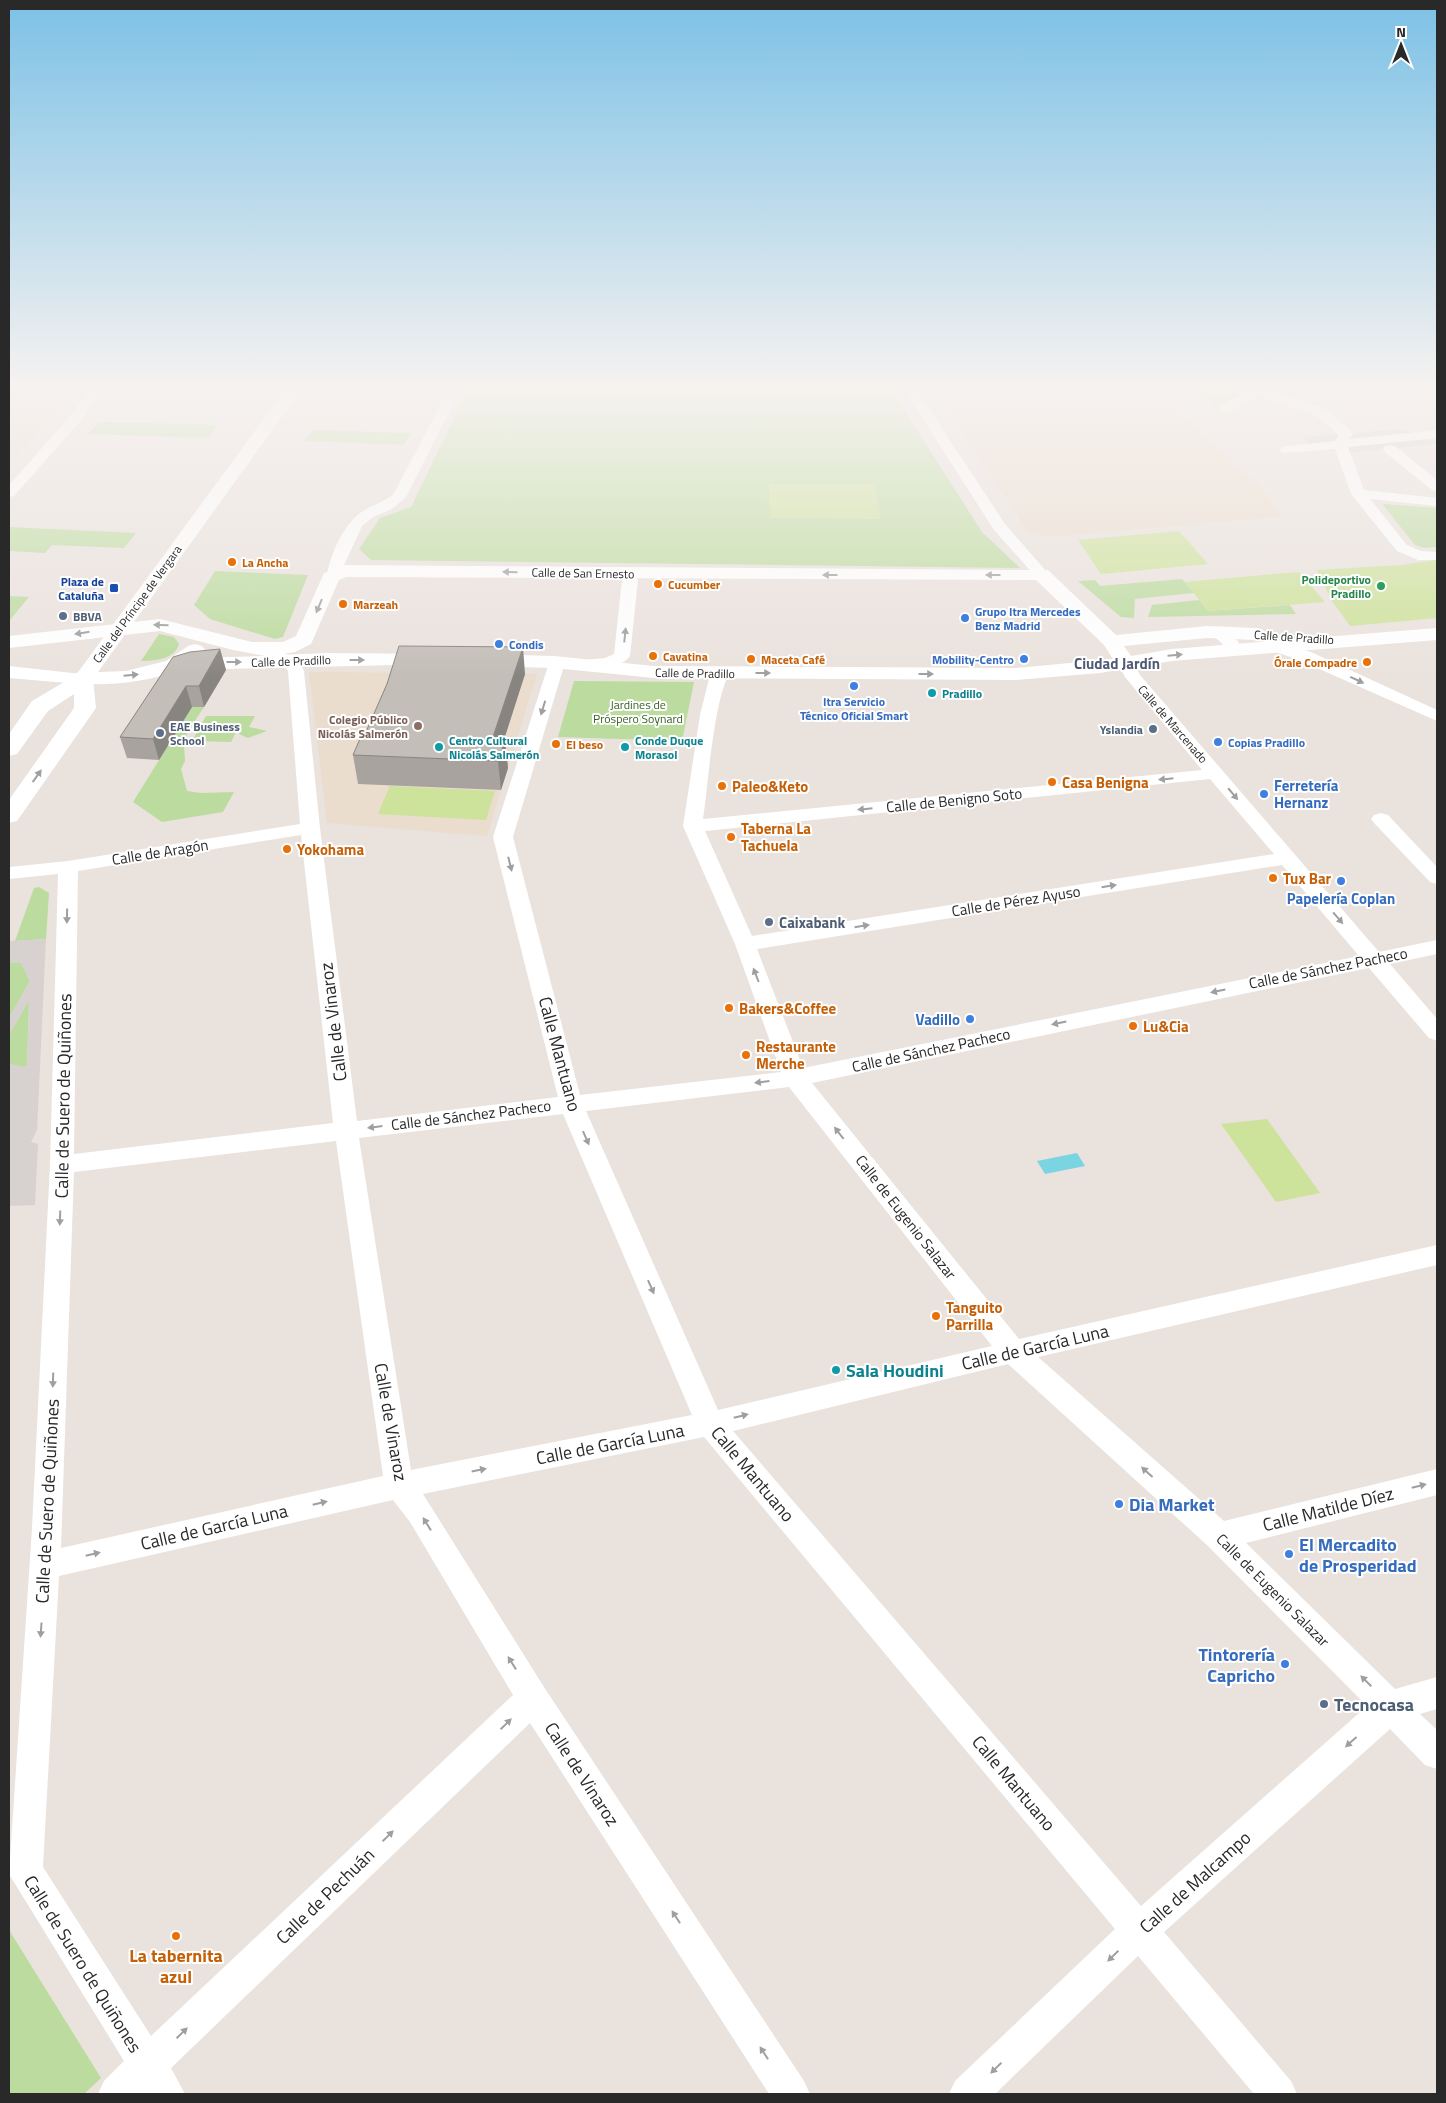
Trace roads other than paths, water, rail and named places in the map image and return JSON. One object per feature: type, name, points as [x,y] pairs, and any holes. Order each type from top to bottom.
[{"type":"street","points":[[9,493],[20,481]]},
{"type":"street","name":"Calle del Príncipe de Vergara","points":[[9,749],[40,706],[83,679],[226,481]]},
{"type":"street","points":[[328,659],[304,652],[304,640],[328,584],[335,574],[337,563],[356,524],[368,514],[387,506],[399,497],[407,481]]},
{"type":"street","name":"Calle de Marcenado","points":[[969,481],[999,527],[1041,574],[1111,641],[1133,677],[1437,1033]]},
{"type":"street","points":[[1353,481],[1358,494],[1402,548],[1418,555],[1437,556]]},
{"type":"street","points":[[1358,494],[1437,502]]},
{"type":"street","name":"Calle de San Ernesto","points":[[335,574],[364,571],[1007,576],[1041,574]]},
{"type":"street","points":[[567,663],[608,662],[622,656],[630,580],[628,573]]},
{"type":"street","points":[[9,642],[44,639],[120,627],[174,626],[200,635],[198,648],[193,653],[168,669],[155,672],[83,679],[11,672],[12,662],[18,653],[44,639]]},
{"type":"street","name":"Calle de Pradillo","points":[[168,669],[201,663],[294,666],[328,659],[567,663],[628,671],[1016,674],[1100,666],[1219,642],[1279,648],[1437,634]]},
{"type":"street","name":"Calle de Pradillo","points":[[200,635],[249,648],[287,649],[304,640]]},
{"type":"street","name":"Calle de Pradillo","points":[[1111,641],[1372,641]]},
{"type":"street","points":[[249,648],[294,666]]},
{"type":"street","points":[[1279,648],[1305,656],[1437,716]]},
{"type":"street","name":"Calle Mantuano","points":[[567,663],[555,669],[503,837],[571,1104],[710,1424],[1278,2094]]},
{"type":"street","name":"Calle de Vinaroz","points":[[294,666],[310,828],[346,1130],[399,1486],[420,1513],[533,1698],[791,2094]]},
{"type":"street","points":[[693,826],[709,715],[717,678],[722,673]]},
{"type":"street","name":"Calle del Príncipe de Vergara","points":[[9,816],[85,708],[83,679]]},
{"type":"street","name":"Calle de Benigno Soto","points":[[693,826],[1205,775],[1214,771]]},
{"type":"street","points":[[1381,819],[1437,878]]},
{"type":"street","name":"Calle de Eugenio Salazar","points":[[693,826],[745,944],[795,1078],[1013,1352],[1219,1536],[1437,1753]]},
{"type":"street","name":"Calle de Aragón","points":[[9,873],[68,867],[310,828]]},
{"type":"street","name":"Calle de Pérez Ayuso","points":[[745,944],[1287,858]]},
{"type":"street","name":"Calle de Suero de Quiñones","points":[[68,867],[62,1164],[45,1565],[25,1871],[156,2080]]},
{"type":"street","name":"Calle de Sánchez Pacheco","points":[[62,1164],[795,1078],[1374,958],[1437,947]]},
{"type":"street","name":"Calle de García Luna","points":[[45,1565],[399,1486],[710,1424],[1013,1352],[1437,1255]]},
{"type":"street","name":"Calle Matilde Díez","points":[[1219,1536],[1437,1482]]},
{"type":"street","name":"Calle de Malcampo","points":[[968,2094],[1139,1931],[1391,1706],[1437,1693]]},
{"type":"street","name":"Calle de Pechuán","points":[[117,2094],[156,2080],[533,1698]]},
{"type":"water","points":[[1077,1153],[1085,1166],[1045,1174],[1037,1161]]},
{"type":"place","name":"La Ancha","points":[[232,562]]},
{"type":"place","name":"Cucumber","points":[[658,584]]},
{"type":"place","name":"Polideportivo Pradillo","points":[[1381,586]]},
{"type":"place","name":"Plaza de Cataluña","points":[[114,588]]},
{"type":"place","name":"Marzeah","points":[[343,604]]},
{"type":"place","name":"BBVA","points":[[63,616]]},
{"type":"place","name":"Grupo Itra Mercedes Benz Madrid","points":[[965,618]]},
{"type":"place","name":"Condis","points":[[499,644]]},
{"type":"place","name":"Cavatina","points":[[653,656]]},
{"type":"place","name":"Maceta Café","points":[[751,659]]},
{"type":"place","name":"Mobility-Centro","points":[[1024,659]]},
{"type":"place","name":"Órale Compadre","points":[[1367,662]]},
{"type":"place","name":"Itra Servicio Técnico Oficial Smart","points":[[854,686]]},
{"type":"place","name":"Pradillo","points":[[932,693]]},
{"type":"place","name":"Colegio Público Nicolás Salmerón","points":[[418,726]]},
{"type":"place","name":"Yslandia","points":[[1153,729]]},
{"type":"place","name":"EAE Business School","points":[[160,733]]},
{"type":"place","name":"Copias Pradillo","points":[[1218,742]]},
{"type":"place","name":"El beso","points":[[556,744]]},
{"type":"place","name":"Centro Cultural Nicolás Salmerón","points":[[439,747]]},
{"type":"place","name":"Conde Duque Morasol","points":[[625,747]]},
{"type":"place","name":"Casa Benigna","points":[[1052,782]]},
{"type":"place","name":"Paleo&Keto","points":[[722,786]]},
{"type":"place","name":"Ferretería Hernanz","points":[[1264,794]]},
{"type":"place","name":"Taberna La Tachuela","points":[[731,837]]},
{"type":"place","name":"Yokohama","points":[[287,849]]},
{"type":"place","name":"Tux Bar","points":[[1273,878]]},
{"type":"place","name":"Papelería Coplan","points":[[1341,881]]},
{"type":"place","name":"Caixabank","points":[[769,922]]},
{"type":"place","name":"Bakers&Coffee","points":[[729,1008]]},
{"type":"place","name":"Vadillo","points":[[970,1019]]},
{"type":"place","name":"Lu&Cia","points":[[1133,1026]]},
{"type":"place","name":"Restaurante Merche","points":[[746,1055]]},
{"type":"place","name":"Tanguito Parrilla","points":[[936,1316]]},
{"type":"place","name":"Sala Houdini","points":[[836,1370]]},
{"type":"place","name":"Dia Market","points":[[1119,1504]]},
{"type":"place","name":"El Mercadito de Prosperidad","points":[[1289,1554]]},
{"type":"place","name":"Tintorería Capricho","points":[[1285,1664]]},
{"type":"place","name":"Tecnocasa","points":[[1324,1704]]},
{"type":"place","name":"La tabernita azul","points":[[176,1936]]},
{"type":"district","name":"Ciudad Jardín","points":[[1117,663]]},
{"type":"park label","name":"Jardines de Próspero Soynard","points":[[638,711]]}]
